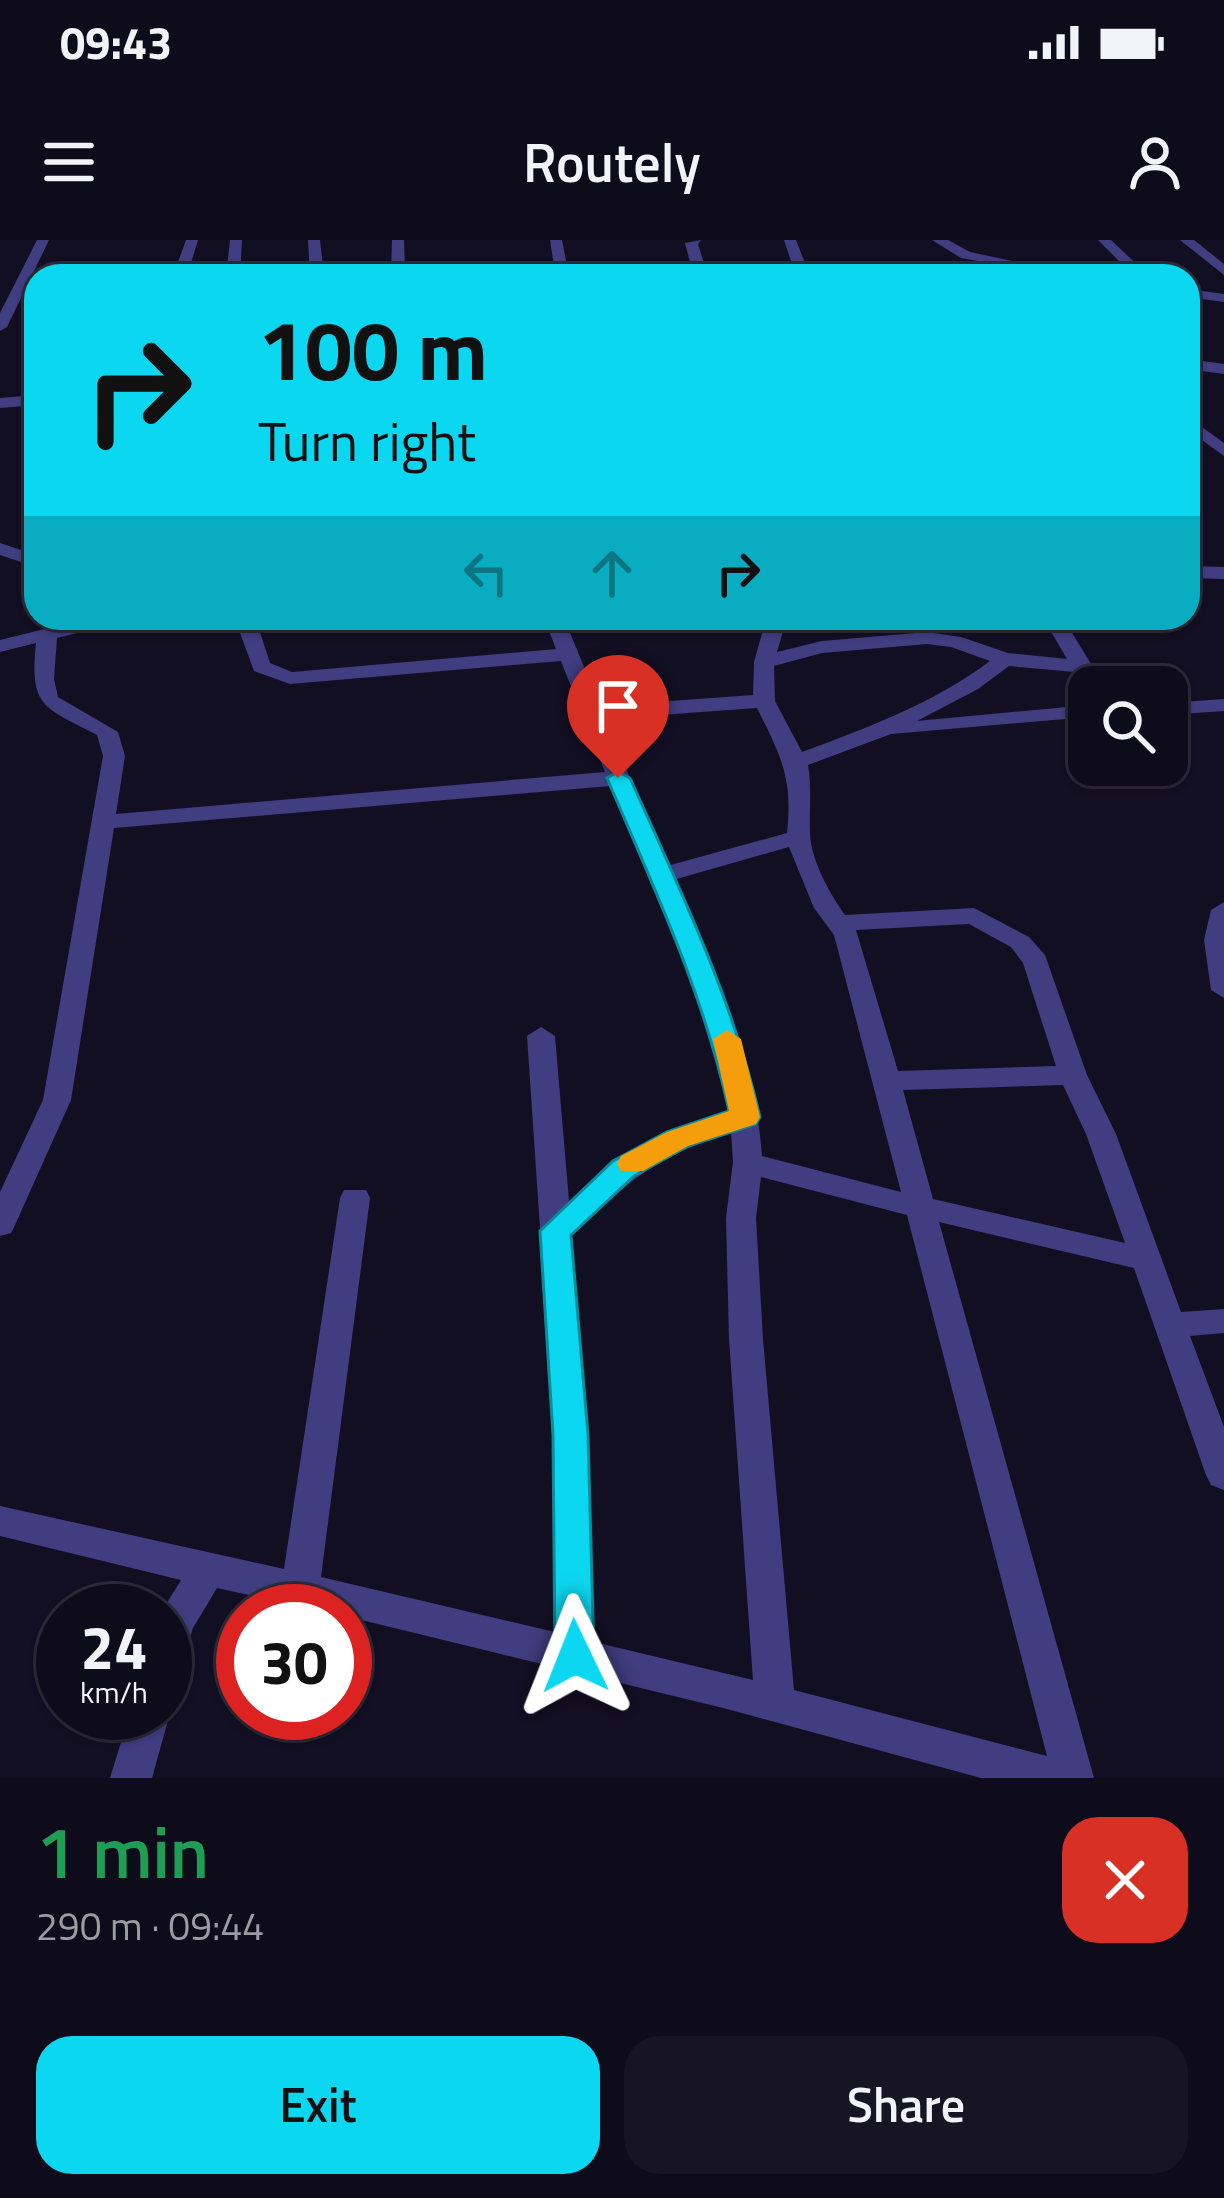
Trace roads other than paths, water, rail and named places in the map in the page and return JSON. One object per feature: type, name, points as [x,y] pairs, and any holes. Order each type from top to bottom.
[{"type":"street","points":[[938,240],[966,255],[1006,264]]},
{"type":"street","points":[[1104,240],[1129,264]]},
{"type":"street","points":[[1186,240],[1224,272]]},
{"type":"street","points":[[1025,254],[1034,264]]},
{"type":"street","points":[[0,327],[24,296]]},
{"type":"street","points":[[1200,423],[1217,421]]},
{"type":"street","points":[[1200,432],[1224,451]]},
{"type":"street","points":[[0,646],[52,630]]},
{"type":"street","points":[[0,1226],[57,1100],[114,756],[107,732],[54,708],[45,699],[41,689],[61,630]]},
{"type":"street","points":[[245,630],[261,667],[290,678],[567,654]]},
{"type":"street","points":[[558,630],[708,982],[729,1044],[745,1117],[748,1162],[741,1218],[746,1339],[775,1704]]},
{"type":"street","points":[[772,630],[764,662],[764,701],[796,762],[802,796],[798,837],[808,872],[848,935],[1073,1778]]},
{"type":"street","points":[[1060,630],[1081,666]]},
{"type":"street","points":[[764,662],[822,647],[927,638],[1068,672]]},
{"type":"street","points":[[796,762],[882,730],[971,685],[1005,658]]},
{"type":"street","points":[[593,713],[764,701]]},
{"type":"street","points":[[1188,708],[1224,705]]},
{"type":"street","points":[[882,730],[1068,713]]},
{"type":"street","points":[[101,822],[618,778]]},
{"type":"street","points":[[659,875],[798,837]]},
{"type":"street","points":[[1224,910],[1217,940],[1224,990]]},
{"type":"street","points":[[839,923],[956,914],[995,926],[1036,961],[1073,1075],[1101,1134],[1224,1475]]},
{"type":"street","points":[[541,1036],[571,1435],[575,1656]]},
{"type":"street","points":[[886,1081],[1073,1075]]},
{"type":"street","points":[[555,1231],[624,1168],[678,1139],[745,1117]]},
{"type":"street","points":[[748,1162],[813,1184],[921,1209],[997,1220],[1145,1260]]},
{"type":"street","points":[[301,1584],[356,1198]]},
{"type":"street","points":[[1168,1325],[1224,1321]]},
{"type":"street","points":[[0,1521],[269,1584]]},
{"type":"street","points":[[192,1595],[207,1570]]},
{"type":"street","points":[[372,1608],[775,1704],[1054,1778]]},
{"type":"street","points":[[131,1778],[142,1740]]}]
